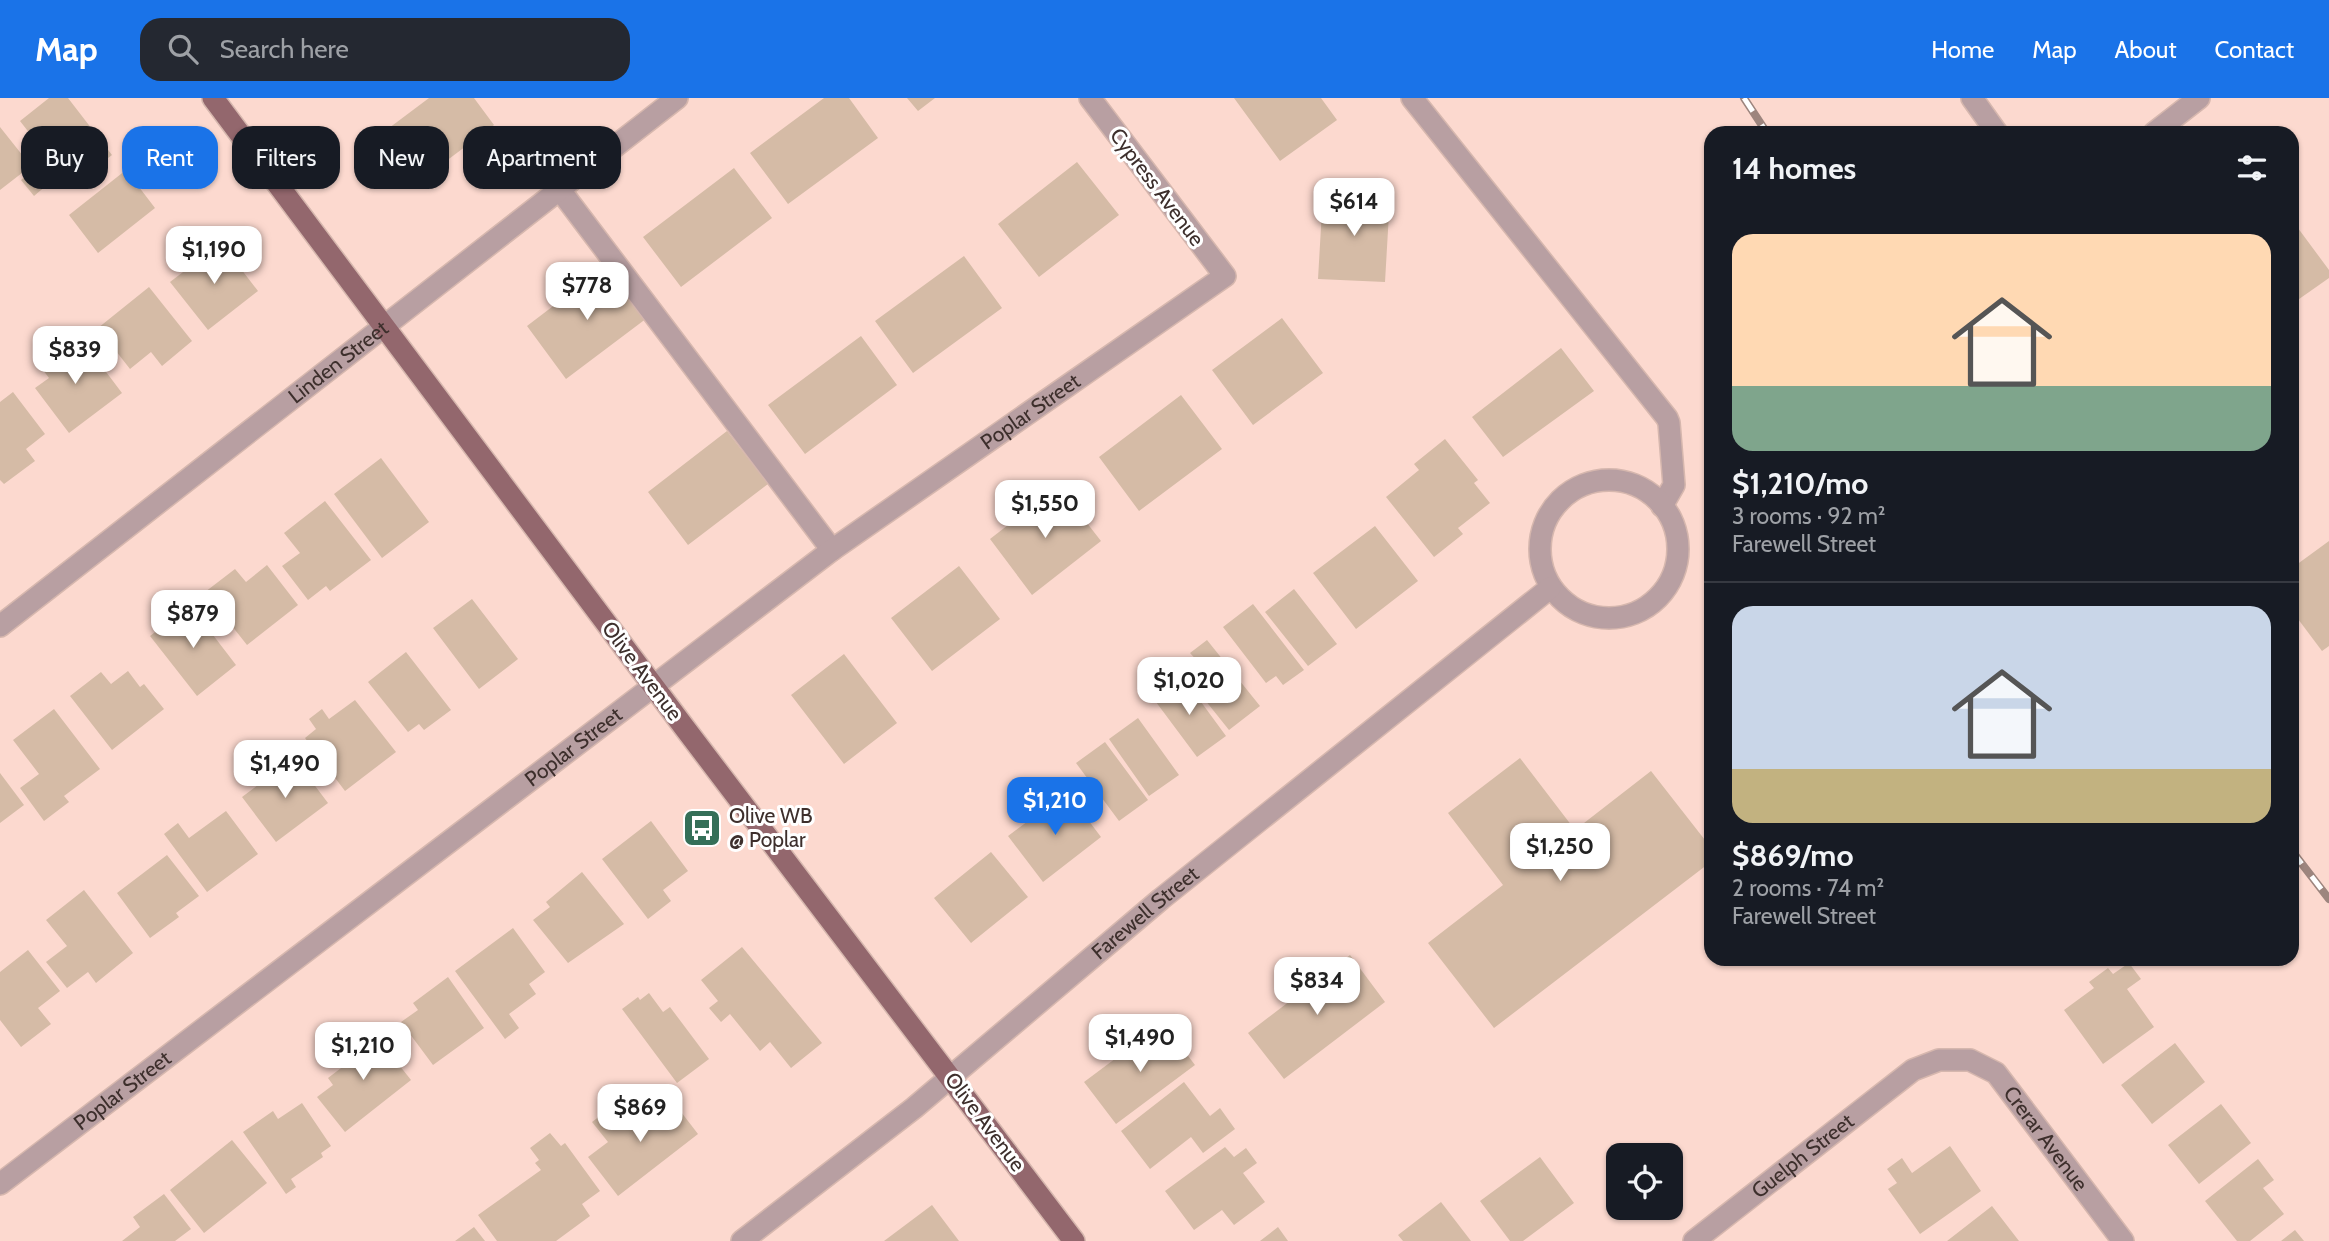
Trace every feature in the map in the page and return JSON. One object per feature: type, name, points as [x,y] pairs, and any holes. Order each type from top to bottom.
[{"type":"main road","name":"Olive Avenue","points":[[213,98],[653,686],[1074,1241]]},
{"type":"street","name":"Linden Street","points":[[0,626],[677,98]]},
{"type":"street","name":"Cypress Avenue","points":[[1090,98],[1225,276]]},
{"type":"street","points":[[1412,98],[1667,418],[1674,485],[1662,506]]},
{"type":"street","points":[[1972,98],[1992,126]]},
{"type":"street","points":[[2163,126],[2199,98]]},
{"type":"street","points":[[561,190],[832,550]]},
{"type":"street","name":"Poplar Street","points":[[0,1184],[832,550],[1225,276]]},
{"type":"street","points":[[1601,480],[1624,481],[1645,490],[1662,506],[1674,525],[1678,547],[1675,569],[1665,589],[1649,605],[1629,615],[1607,618],[1585,614],[1565,602],[1550,588],[1541,563],[1540,540],[1547,519],[1560,500],[1579,486],[1601,480]]},
{"type":"street","name":"Farewell Street","points":[[742,1241],[886,1131],[1161,899],[1550,588]]},
{"type":"street","name":"Crerar Avenue","points":[[1913,1070],[1939,1060],[1970,1060],[1996,1073],[2123,1241]]},
{"type":"street","name":"Guelph Street","points":[[1694,1241],[1913,1070]]},
{"type":"building","points":[[49,98],[68,98],[90,126],[24,126],[20,121]]},
{"type":"building","points":[[429,98],[474,98],[494,125],[463,126],[463,148],[449,159],[449,126],[392,126]]},
{"type":"building","points":[[824,98],[849,98],[878,138],[788,204],[750,153]]},
{"type":"building","points":[[907,98],[935,98],[918,111]]},
{"type":"building","points":[[1234,98],[1321,98],[1337,120],[1280,161]]},
{"type":"building","points":[[0,127],[21,153],[21,174],[0,190]]},
{"type":"building","points":[[1077,162],[1119,215],[1039,277],[998,224]]},
{"type":"building","points":[[734,168],[772,218],[681,287],[643,237]]},
{"type":"building","points":[[122,173],[122,189],[140,189],[155,208],[98,253],[69,215],[102,189],[108,189],[108,184]]},
{"type":"building","points":[[28,189],[42,189],[34,196]]},
{"type":"building","points":[[1323,193],[1390,196],[1385,282],[1318,279]]},
{"type":"building","points":[[2299,229],[2329,270],[2329,278],[2299,299]]},
{"type":"building","points":[[221,243],[258,291],[208,330],[170,282]]},
{"type":"building","points":[[964,256],[1002,308],[913,373],[875,321]]},
{"type":"building","points":[[607,265],[647,318],[566,379],[527,326]]},
{"type":"building","points":[[149,287],[192,341],[162,366],[151,352],[130,369],[98,328]]},
{"type":"building","points":[[1282,318],[1323,373],[1253,425],[1212,370]]},
{"type":"building","points":[[861,336],[897,385],[805,454],[768,405]]},
{"type":"building","points":[[63,343],[74,358],[88,348],[122,393],[69,433],[35,388],[49,378],[37,362]]},
{"type":"building","points":[[1561,348],[1594,391],[1503,457],[1472,417]]},
{"type":"building","points":[[13,392],[45,434],[26,449],[35,461],[4,484],[0,480],[0,402]]},
{"type":"building","points":[[1181,395],[1222,449],[1139,511],[1099,457]]},
{"type":"building","points":[[727,431],[768,484],[688,545],[648,492]]},
{"type":"building","points":[[1445,439],[1478,480],[1474,483],[1490,503],[1458,528],[1463,534],[1434,557],[1386,497],[1419,470],[1414,464]]},
{"type":"building","points":[[381,458],[429,522],[382,558],[334,494]]},
{"type":"building","points":[[1058,486],[1101,541],[1032,595],[990,539]]},
{"type":"building","points":[[325,501],[371,560],[330,591],[326,586],[308,600],[282,566],[300,553],[284,533]]},
{"type":"building","points":[[1375,526],[1418,581],[1356,629],[1313,573]]},
{"type":"building","points":[[2329,541],[2329,646],[2322,651],[2299,620],[2299,563]]},
{"type":"building","points":[[267,565],[298,605],[247,645],[205,592],[235,569],[246,582]]},
{"type":"building","points":[[959,566],[1000,619],[932,671],[891,618]]},
{"type":"building","points":[[1294,589],[1337,644],[1308,666],[1265,612]]},
{"type":"building","points":[[472,599],[518,659],[479,689],[433,628]]},
{"type":"building","points":[[1253,604],[1304,670],[1283,685],[1276,676],[1266,683],[1223,627]]},
{"type":"building","points":[[190,605],[236,665],[197,696],[150,636]]},
{"type":"building","points":[[1207,640],[1260,706],[1229,730],[1185,675],[1200,664],[1190,653]]},
{"type":"building","points":[[406,652],[451,710],[424,730],[419,724],[408,732],[368,682]]},
{"type":"building","points":[[844,654],[897,723],[844,764],[791,695]]},
{"type":"building","points":[[128,671],[140,687],[144,684],[164,709],[112,750],[70,696],[101,672],[111,684]]},
{"type":"building","points":[[1182,676],[1226,736],[1197,757],[1153,698]]},
{"type":"building","points":[[355,700],[396,752],[345,791],[305,738],[316,729],[309,719],[322,709],[329,719]]},
{"type":"building","points":[[54,709],[100,769],[64,796],[69,802],[44,821],[20,788],[39,774],[13,740]]},
{"type":"building","points":[[1138,718],[1179,775],[1149,796],[1109,739]]},
{"type":"building","points":[[1105,742],[1148,800],[1119,821],[1076,763]]},
{"type":"building","points":[[294,758],[328,803],[276,842],[242,797]]},
{"type":"building","points":[[1520,758],[1575,830],[1651,771],[1704,839],[1704,867],[1494,1028],[1428,943],[1503,885],[1448,813]]},
{"type":"building","points":[[0,773],[24,805],[0,823]]},
{"type":"building","points":[[1067,792],[1101,837],[1043,882],[1008,836]]},
{"type":"building","points":[[226,811],[258,854],[207,892],[164,834],[178,823],[189,838]]},
{"type":"building","points":[[651,821],[688,871],[663,890],[671,901],[648,919],[602,859]]},
{"type":"building","points":[[991,852],[1028,897],[971,943],[934,898]]},
{"type":"building","points":[[167,855],[199,896],[176,913],[179,917],[150,938],[117,893]]},
{"type":"building","points":[[582,872],[624,924],[568,963],[533,920],[550,907],[546,902]]},
{"type":"building","points":[[84,890],[133,953],[96,983],[88,972],[67,988],[46,962],[67,946],[46,920]]},
{"type":"building","points":[[513,928],[545,972],[529,984],[536,994],[509,1014],[519,1028],[505,1039],[455,971]]},
{"type":"building","points":[[742,947],[822,1043],[791,1068],[770,1042],[760,1051],[730,1014],[721,1022],[709,1008],[718,1001],[701,980]]},
{"type":"building","points":[[28,950],[60,991],[38,1008],[51,1024],[21,1047],[0,1020],[0,972]]},
{"type":"building","points":[[1350,955],[1385,1002],[1284,1079],[1248,1033]]},
{"type":"building","points":[[2125,966],[2131,966],[2141,979],[2127,989],[2154,1027],[2103,1064],[2064,1010],[2094,988],[2089,982],[2108,968],[2113,974]]},
{"type":"building","points":[[448,977],[484,1028],[433,1065],[401,1022],[418,1010],[413,1003]]},
{"type":"building","points":[[649,993],[663,1012],[670,1007],[709,1059],[677,1083],[622,1009],[638,997],[640,1000]]},
{"type":"building","points":[[1163,1023],[1195,1065],[1116,1124],[1084,1082]]},
{"type":"building","points":[[373,1032],[411,1080],[345,1132],[317,1097],[333,1085],[328,1078],[345,1065],[340,1058]]},
{"type":"building","points":[[2175,1043],[2205,1082],[2152,1124],[2121,1085]]},
{"type":"building","points":[[1184,1082],[1210,1116],[1220,1108],[1235,1129],[1203,1153],[1191,1137],[1150,1169],[1121,1131]]},
{"type":"building","points":[[668,1095],[698,1134],[618,1196],[588,1157],[608,1142],[592,1122],[609,1109],[625,1129]]},
{"type":"building","points":[[302,1103],[331,1146],[321,1153],[323,1157],[291,1179],[296,1187],[286,1194],[243,1132],[273,1111],[278,1119]]},
{"type":"building","points":[[2221,1104],[2251,1143],[2199,1184],[2168,1145]]},
{"type":"building","points":[[550,1133],[561,1146],[565,1143],[600,1191],[582,1204],[590,1216],[556,1241],[497,1241],[478,1215],[541,1170],[535,1163],[539,1160],[530,1148]]},
{"type":"building","points":[[232,1140],[267,1183],[204,1233],[170,1190]]},
{"type":"building","points":[[1950,1146],[1981,1191],[1920,1234],[1888,1189],[1897,1183],[1887,1169],[1902,1158],[1912,1173]]},
{"type":"building","points":[[1225,1147],[1234,1157],[1246,1148],[1257,1163],[1243,1173],[1265,1202],[1234,1225],[1222,1210],[1194,1230],[1165,1191]]},
{"type":"building","points":[[1540,1157],[1574,1203],[1523,1241],[1510,1241],[1480,1201]]},
{"type":"building","points":[[2258,1159],[2274,1180],[2263,1188],[2284,1214],[2250,1241],[2237,1241],[2205,1201]]},
{"type":"building","points":[[164,1194],[191,1229],[175,1241],[122,1241],[140,1227],[133,1217]]},
{"type":"building","points":[[1441,1202],[1471,1241],[1403,1241],[1398,1235]]},
{"type":"building","points":[[932,1205],[959,1241],[884,1241]]},
{"type":"building","points":[[1992,1206],[2019,1241],[1947,1241]]},
{"type":"building","points":[[474,1227],[485,1241],[455,1241]]},
{"type":"building","points":[[1278,1227],[1288,1241],[1260,1241]]},
{"type":"building","points":[[2295,1230],[2304,1241],[2281,1241]]},
{"type":"railway","points":[[1744,98],[1762,126]]},
{"type":"railway","points":[[2299,860],[2329,899]]},
{"type":"place","name":"Olive WB @ Poplar","points":[[702,828]]}]
